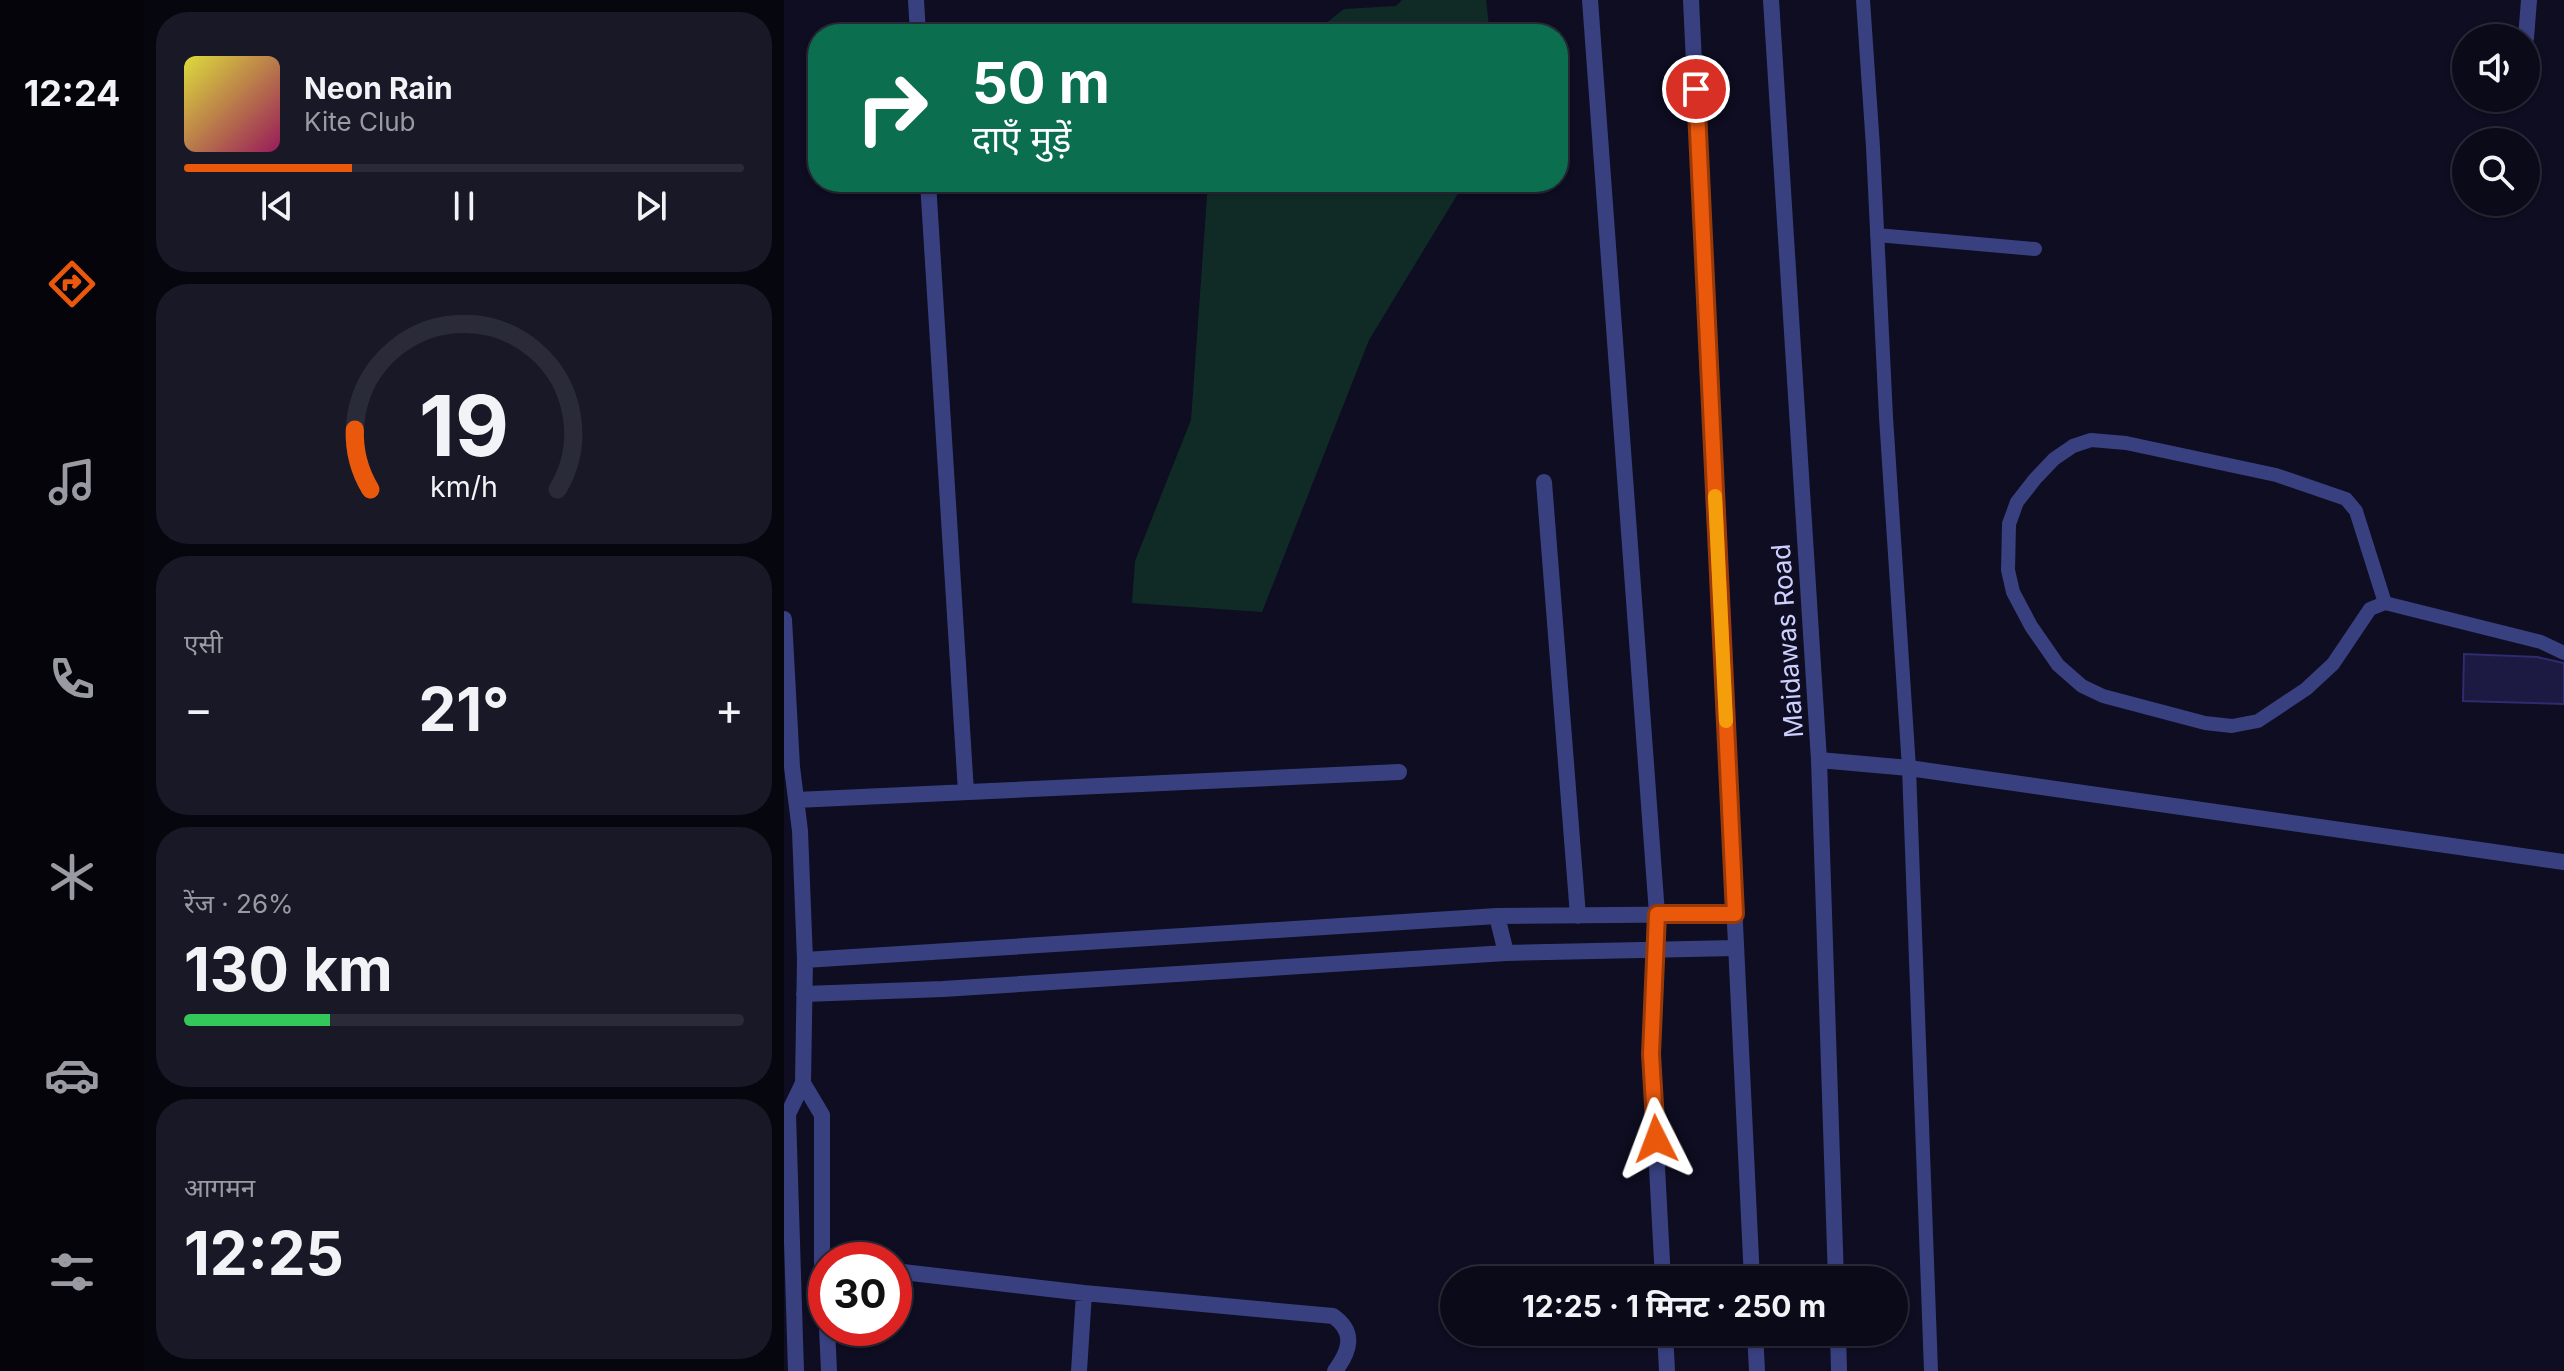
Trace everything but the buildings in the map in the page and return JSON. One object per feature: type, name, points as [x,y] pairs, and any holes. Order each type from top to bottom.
[{"type":"street","points":[[916,0],[917,24]]},
{"type":"street","points":[[1590,0],[1657,914],[1651,1054],[1662,1266]]},
{"type":"street","points":[[1691,0],[1751,1266]]},
{"type":"street","name":"Maidawas Road","points":[[1771,0],[1819,760],[1836,1266]]},
{"type":"street","points":[[2527,24],[2529,0]]},
{"type":"street","points":[[929,192],[966,792]]},
{"type":"street","points":[[1544,482],[1578,916]]},
{"type":"street","points":[[784,619],[788,767],[796,800],[792,831],[805,960],[803,1083],[788,1114],[796,1371]]},
{"type":"street","points":[[1819,760],[1909,768],[2564,862]]},
{"type":"street","points":[[796,800],[1399,772]]},
{"type":"street","points":[[805,960],[1497,916],[1735,914]]},
{"type":"street","points":[[1497,916],[1506,953]]},
{"type":"street","points":[[804,994],[958,988],[1506,953],[1736,948]]},
{"type":"street","points":[[803,1083],[822,1115],[824,1242]]},
{"type":"street","points":[[912,1273],[1333,1316],[1347,1331],[1348,1346],[1343,1361],[1335,1371]]},
{"type":"street","points":[[1079,1371],[1084,1293]]},
{"type":"street","points":[[828,1346],[829,1371]]},
{"type":"street","points":[[1666,1346],[1667,1371]]},
{"type":"street","points":[[1756,1346],[1757,1371]]},
{"type":"street","points":[[1838,1346],[1839,1371]]},
{"type":"lane","points":[[1863,0],[1909,768],[1931,1371]]},
{"type":"lane","points":[[1877,235],[2035,249]]},
{"type":"lane","points":[[2385,603],[2356,511],[2346,499],[2229,463],[2126,443],[2091,440],[2073,446],[2035,479],[2017,502],[2009,524],[2008,570],[2013,592],[2031,626],[2058,665],[2082,686],[2103,696],[2205,723],[2232,726],[2258,721],[2281,707],[2333,664],[2370,609],[2385,603],[2541,642],[2564,653]]},
{"type":"green space","points":[[1402,0],[1486,0],[1489,24],[1325,24],[1344,9],[1396,6]]},
{"type":"green space","points":[[1207,192],[1459,192],[1369,340],[1262,612],[1132,603],[1135,561],[1191,420]]},
{"type":"slow traffic","points":[[1715,496],[1726,721]]},
{"type":"route","points":[[1656,1139],[1651,1054],[1657,914],[1735,914],[1696,89]]}]
